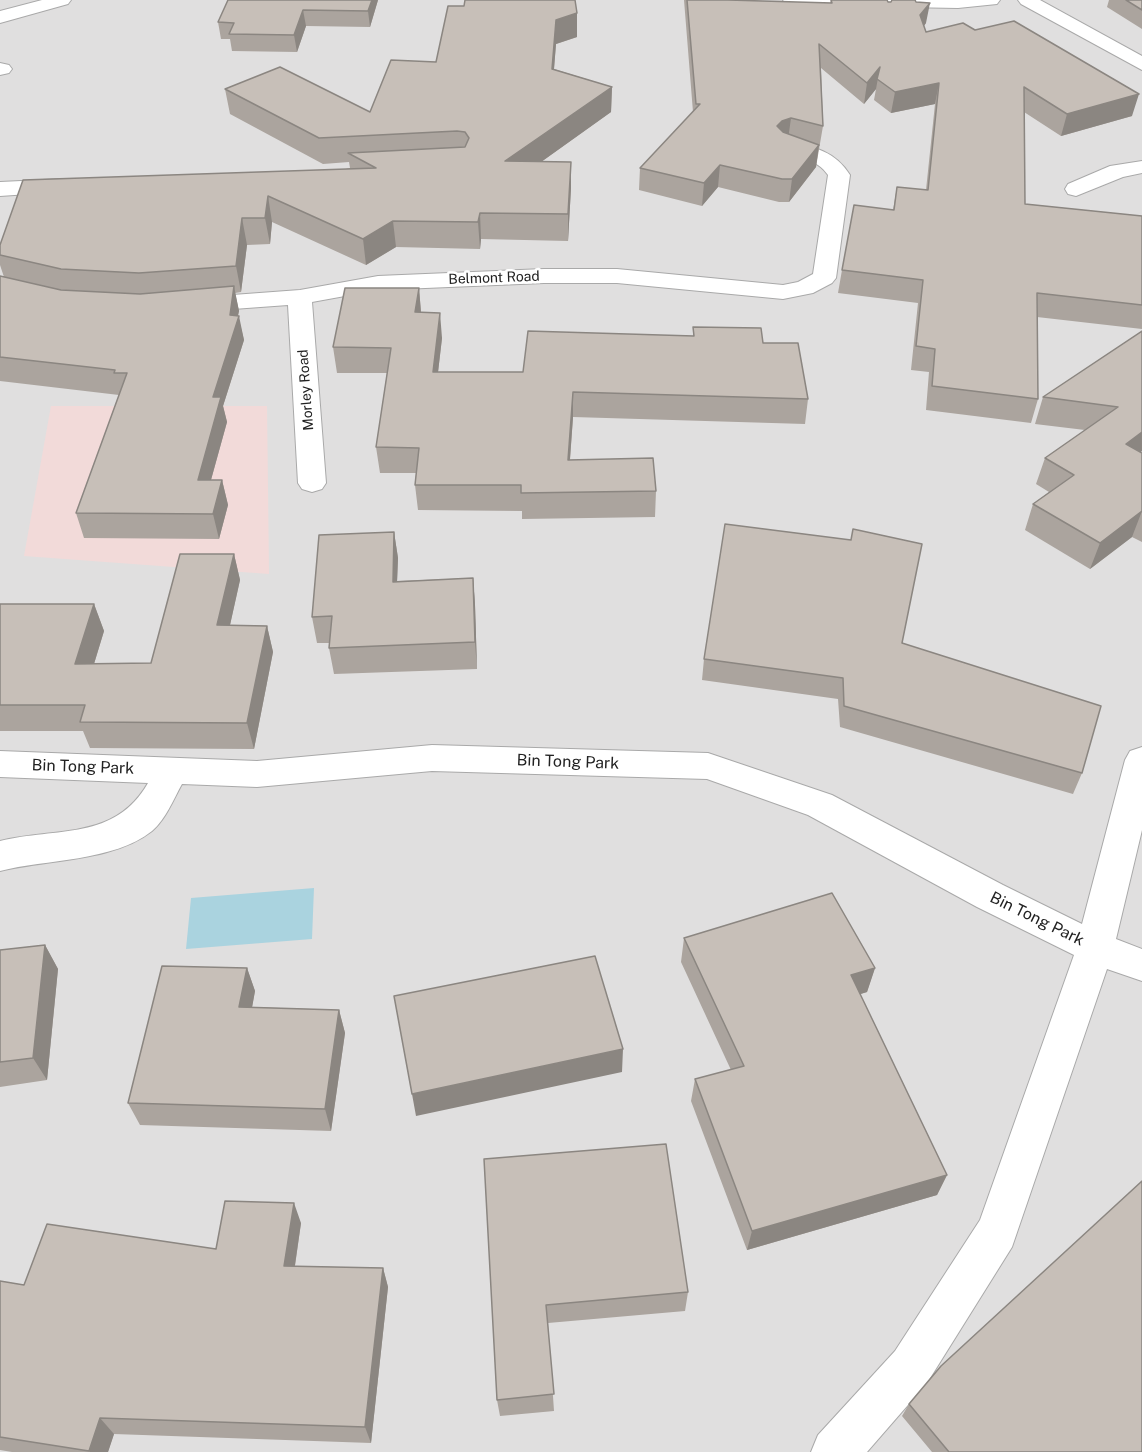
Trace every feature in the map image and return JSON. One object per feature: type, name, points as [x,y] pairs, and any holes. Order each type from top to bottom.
[{"type":"street","points":[[0,17],[62,0]]},
{"type":"street","points":[[792,0],[958,3],[992,0]]},
{"type":"street","points":[[1027,0],[1142,64]]},
{"type":"street","name":"Belmont Road","points":[[168,307],[300,297],[378,283],[544,276],[617,276],[783,292],[805,288],[824,278],[839,176],[836,168],[823,160],[804,151],[788,148]]},
{"type":"street","points":[[1076,189],[1119,171],[1142,167]]},
{"type":"street","points":[[0,189],[84,185]]},
{"type":"street","name":"Morley Road","points":[[300,297],[312,483]]},
{"type":"street","name":"Bin Tong Park","points":[[0,764],[257,774],[432,758],[708,766],[820,805],[990,896],[1095,948],[1142,965]]},
{"type":"street","name":"Bin Tong Park","points":[[835,1452],[911,1367],[997,1232],[1095,948],[1142,760]]},
{"type":"street","points":[[0,856],[17,850],[109,837],[123,831],[137,823],[148,812],[172,771]]},
{"type":"shaded area","points":[[0,0],[1142,0],[1142,1452],[0,1452]]},
{"type":"shaded area","points":[[51,406],[267,406],[269,574],[24,556]]},
{"type":"water","points":[[314,888],[312,939],[186,949],[191,898]]},
{"type":"building","points":[[228,0],[372,0],[368,11],[303,10],[294,35],[229,34],[234,23],[218,22]]},
{"type":"building","points":[[465,0],[575,0],[577,13],[556,20],[552,69],[612,87],[505,161],[571,162],[568,214],[480,213],[478,222],[393,221],[363,239],[268,196],[265,218],[242,218],[236,266],[139,273],[61,269],[0,255],[0,245],[23,180],[376,168],[348,153],[465,147],[469,138],[465,132],[457,131],[319,138],[225,89],[280,67],[370,112],[391,60],[436,62],[448,6],[464,6]]},
{"type":"building","points":[[687,0],[832,3],[831,0],[887,0],[891,2],[892,0],[915,0],[930,3],[920,15],[926,32],[963,23],[975,30],[1014,21],[1139,94],[1067,114],[1024,87],[1025,204],[1142,216],[1142,305],[1037,293],[1038,399],[932,386],[935,349],[916,346],[923,280],[842,270],[854,205],[894,210],[897,187],[928,190],[939,83],[895,92],[877,79],[880,67],[867,83],[819,44],[823,126],[791,118],[782,121],[777,126],[783,132],[819,145],[792,179],[782,179],[720,165],[704,183],[640,168],[700,104],[696,104]]},
{"type":"building","points":[[1126,0],[1142,0],[1142,10]]},
{"type":"building","points":[[0,276],[61,290],[140,294],[234,286],[230,315],[239,316],[213,397],[221,397],[198,480],[222,480],[213,514],[76,513],[127,373],[0,357]]},
{"type":"building","points":[[345,288],[419,288],[415,312],[440,313],[433,372],[523,372],[528,331],[694,336],[693,327],[761,328],[763,343],[798,343],[808,399],[573,392],[568,460],[653,458],[656,491],[521,493],[521,485],[415,485],[419,448],[376,447],[391,348],[333,347]]},
{"type":"building","points":[[1142,331],[1142,432],[1126,444],[1142,453],[1142,511],[1100,543],[1033,504],[1074,475],[1045,458],[1118,407],[1043,397]]},
{"type":"building","points":[[725,524],[851,540],[853,529],[922,544],[902,643],[1101,706],[1082,773],[844,706],[843,678],[704,659]]},
{"type":"building","points":[[394,532],[393,582],[473,578],[475,642],[329,648],[332,616],[312,617],[319,535]]},
{"type":"building","points":[[180,554],[234,554],[217,625],[267,626],[247,723],[80,722],[85,705],[0,705],[0,604],[94,604],[75,664],[151,663]]},
{"type":"building","points":[[832,893],[875,968],[851,975],[947,1175],[752,1231],[695,1079],[744,1066],[684,938]]},
{"type":"building","points":[[45,945],[33,1058],[0,1062],[0,950]]},
{"type":"building","points":[[595,956],[623,1049],[412,1094],[394,996]]},
{"type":"building","points":[[162,966],[247,968],[239,1007],[339,1010],[325,1109],[128,1103]]},
{"type":"building","points":[[666,1144],[688,1292],[546,1305],[554,1394],[497,1400],[484,1159]]},
{"type":"building","points":[[1142,1181],[1142,1452],[949,1452],[909,1404],[941,1366]]},
{"type":"building","points":[[225,1201],[294,1203],[284,1266],[383,1268],[365,1427],[100,1418],[89,1451],[0,1437],[0,1281],[24,1285],[47,1224],[216,1249]]}]
